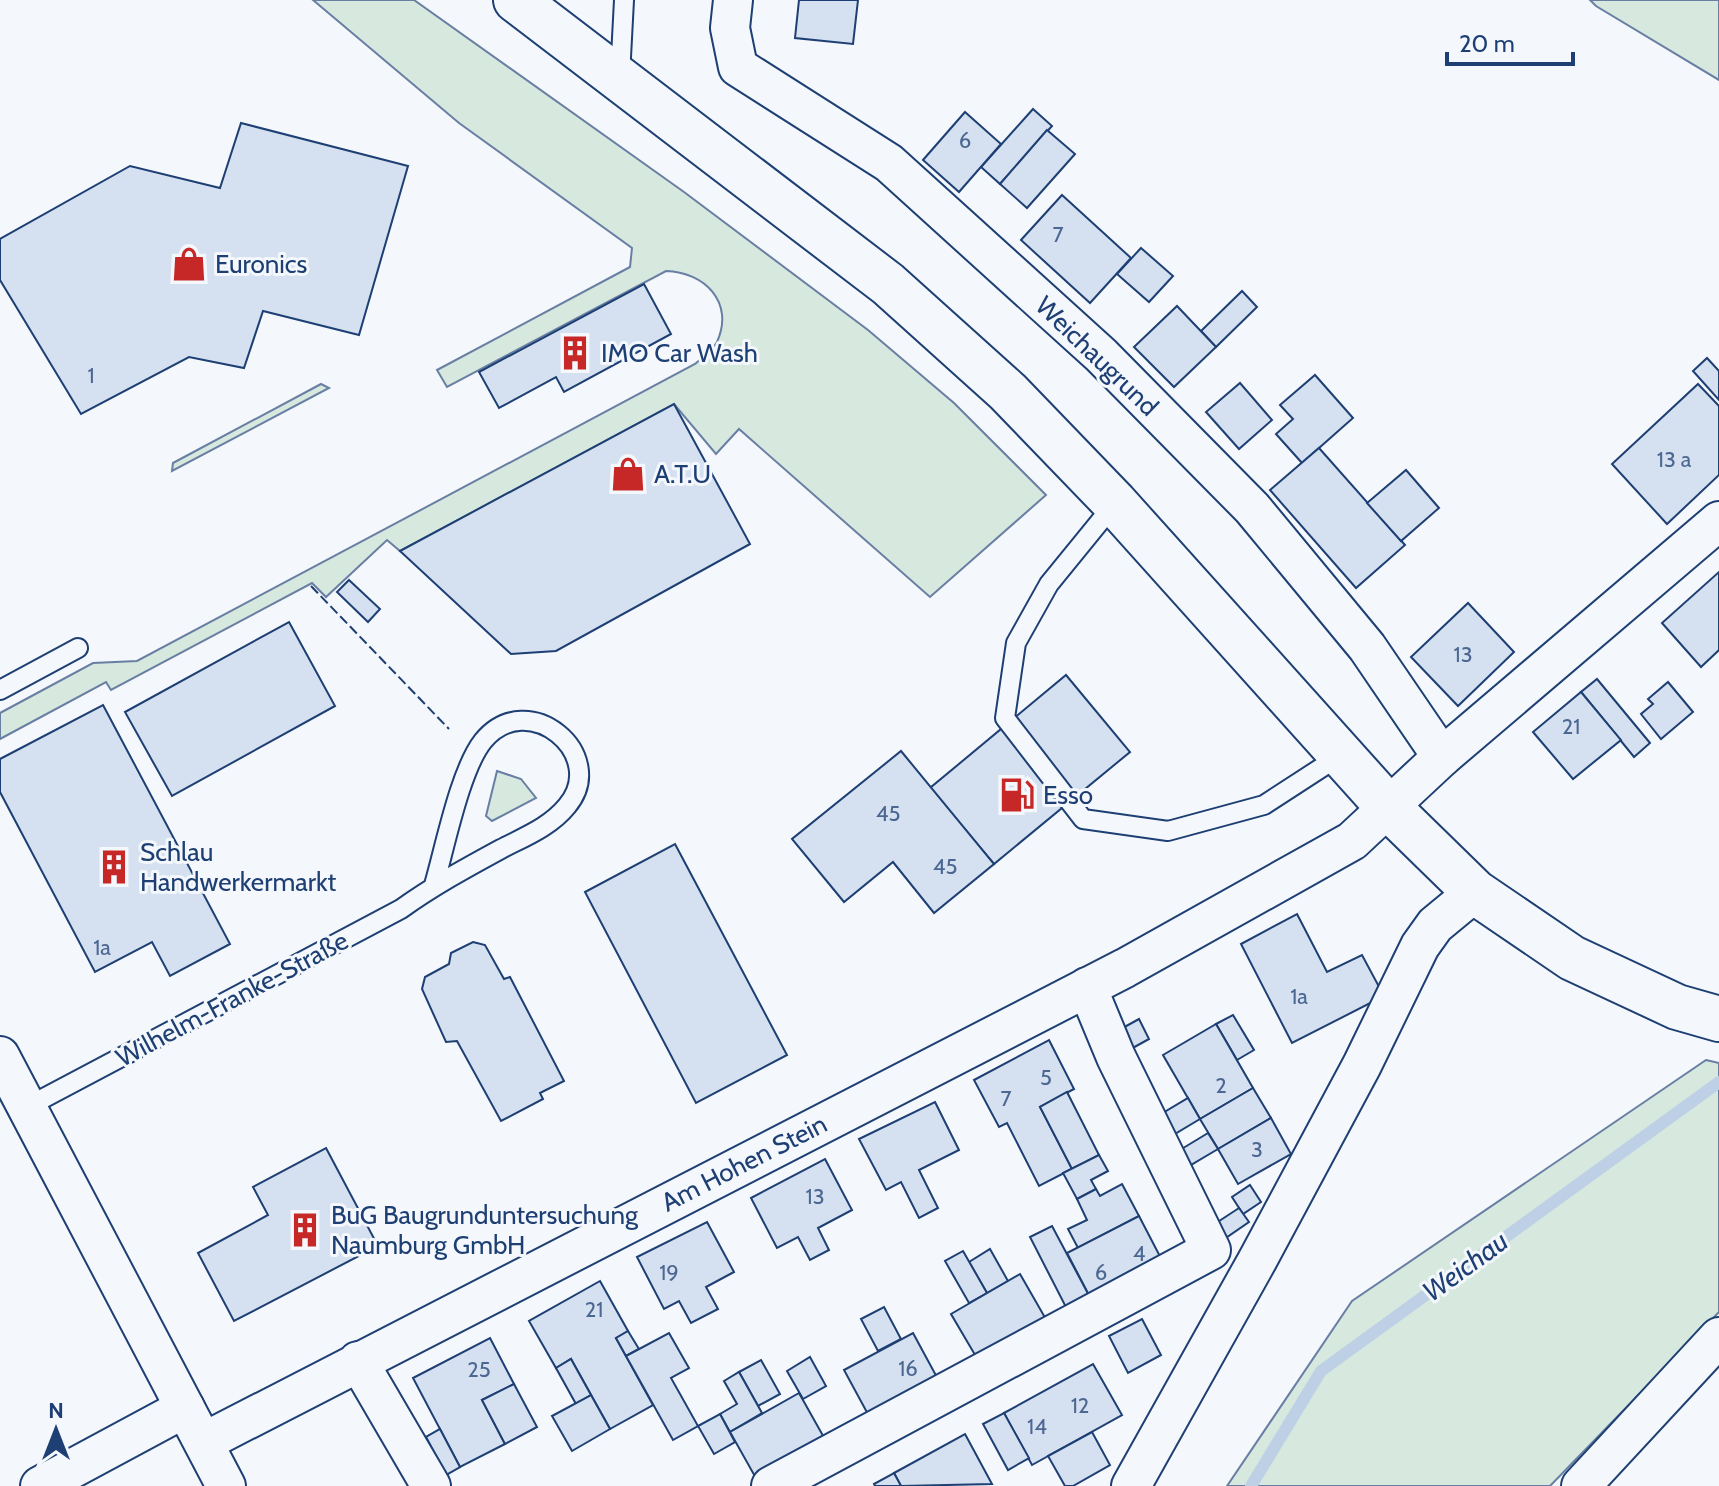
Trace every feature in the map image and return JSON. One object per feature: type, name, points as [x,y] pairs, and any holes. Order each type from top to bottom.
[{"type":"main road","points":[[516,0],[888,284],[1008,392],[1115,503],[1389,808],[1475,892],[1572,958],[1677,1007],[1719,1019]]},
{"type":"street","name":"Weichaugrund","points":[[733,0],[730,28],[738,67],[889,163],[1101,355],[1252,508],[1367,647],[1442,757]]},
{"type":"street","points":[[1389,808],[1442,757],[1719,521]]},
{"type":"street","name":"Am Hohen Stein","points":[[204,1442],[1087,987],[1352,841],[1389,808]]},
{"type":"street","points":[[1131,1486],[1362,1065],[1420,946],[1435,925],[1475,892]]},
{"type":"street","points":[[771,1486],[1211,1250],[1116,1057],[1087,987]]},
{"type":"street","points":[[0,1056],[226,1486]]},
{"type":"street","points":[[1581,1486],[1719,1337]]},
{"type":"street","points":[[358,1361],[431,1486]]},
{"type":"street","points":[[40,1486],[185,1408]]},
{"type":"lane","points":[[620,79],[624,0]]},
{"type":"lane","points":[[1115,503],[1049,584],[1016,643],[1005,718],[1083,819],[1168,831],[1264,805],[1341,755]]},
{"type":"lane","points":[[0,690],[78,648]]},
{"type":"lane","name":"Wilhelm-Franke-Straße","points":[[27,1107],[401,909],[434,885],[554,820],[570,803],[578,781],[574,754],[564,736],[534,722],[517,722],[499,728],[485,739],[472,758],[434,885]]},
{"type":"shaded area","points":[[313,0],[414,0],[684,192],[868,330],[954,403],[1046,495],[930,597],[739,429],[716,454],[674,404],[400,551],[387,540],[326,597],[312,583],[111,690],[106,682],[0,739],[0,713],[93,663],[137,661],[695,364],[717,342],[722,328],[722,314],[712,292],[693,277],[666,271],[447,387],[437,370],[630,267],[632,248],[459,123]]},
{"type":"shaded area","points":[[1590,0],[1719,0],[1719,80],[1596,6]]},
{"type":"shaded area","points":[[321,384],[329,388],[172,471],[173,463]]},
{"type":"shaded area","points":[[497,771],[521,779],[536,798],[492,821],[486,816]]},
{"type":"shaded area","points":[[1706,1060],[1719,1063],[1719,1312],[1550,1486],[1227,1486],[1352,1301]]},
{"type":"building","points":[[799,0],[858,0],[853,44],[795,38]]},
{"type":"building","points":[[1033,109],[1052,126],[1000,184],[981,167]]},
{"type":"building","points":[[965,112],[1001,144],[959,192],[923,160]]},
{"type":"building","name":"Euronics","points":[[241,123],[408,166],[359,335],[263,311],[244,368],[189,357],[81,414],[0,280],[0,239],[130,166],[220,188]]},
{"type":"building","points":[[1047,130],[1075,154],[1027,208],[1000,184]]},
{"type":"building","points":[[1062,195],[1131,258],[1090,303],[1021,240]]},
{"type":"building","points":[[1141,248],[1173,276],[1149,302],[1117,274]]},
{"type":"building","name":"IMO Car Wash","points":[[644,284],[671,334],[564,392],[556,377],[499,408],[479,372]]},
{"type":"building","points":[[1242,291],[1257,307],[1216,347],[1201,331]]},
{"type":"building","points":[[1177,306],[1216,347],[1174,387],[1134,347]]},
{"type":"building","points":[[1707,358],[1719,371],[1719,400],[1693,371]]},
{"type":"building","points":[[1315,375],[1353,418],[1302,463],[1276,434],[1293,419],[1280,405]]},
{"type":"building","points":[[1240,383],[1272,420],[1239,449],[1206,412]]},
{"type":"building","points":[[1698,384],[1719,406],[1719,475],[1667,524],[1612,464]]},
{"type":"building","name":"A.T.U","points":[[674,404],[750,544],[556,651],[511,654],[400,551]]},
{"type":"building","points":[[1319,448],[1405,545],[1356,588],[1270,490]]},
{"type":"building","points":[[1406,470],[1439,508],[1401,541],[1367,503]]},
{"type":"building","points":[[1719,572],[1719,650],[1701,667],[1662,623]]},
{"type":"building","points":[[349,580],[380,609],[368,622],[337,592]]},
{"type":"building","points":[[1468,603],[1514,652],[1458,706],[1411,657]]},
{"type":"building","points":[[289,622],[335,706],[172,796],[125,712]]},
{"type":"building","points":[[1066,675],[1130,752],[994,864],[930,788]]},
{"type":"building","points":[[1597,679],[1650,743],[1634,757],[1581,692]]},
{"type":"building","points":[[1668,682],[1693,712],[1661,739],[1641,714],[1653,704],[1648,699]]},
{"type":"building","points":[[1581,692],[1621,740],[1573,779],[1533,732]]},
{"type":"building","name":"Schlau Handwerkermarkt","points":[[103,705],[230,944],[170,976],[152,942],[95,972],[0,792],[0,759]]},
{"type":"building","points":[[901,751],[994,864],[934,913],[893,862],[844,902],[792,839]]},
{"type":"building","points":[[675,844],[787,1055],[696,1103],[585,892]]},
{"type":"building","points":[[1297,914],[1327,972],[1362,955],[1384,996],[1292,1043],[1241,944]]},
{"type":"building","points":[[473,942],[485,945],[504,979],[510,977],[564,1081],[540,1093],[543,1099],[501,1121],[457,1041],[446,1042],[422,989],[425,977],[449,964],[451,953]]},
{"type":"building","points":[[1233,1015],[1254,1050],[1237,1060],[1216,1024]]},
{"type":"building","points":[[1139,1019],[1149,1039],[1120,1055],[1110,1035]]},
{"type":"building","points":[[1216,1024],[1253,1088],[1200,1119],[1163,1055]]},
{"type":"building","points":[[1049,1040],[1074,1089],[1040,1107],[1072,1169],[1039,1186],[1007,1123],[999,1127],[974,1080]]},
{"type":"building","points":[[1253,1088],[1271,1118],[1218,1149],[1200,1119]]},
{"type":"building","points":[[1067,1092],[1099,1155],[1072,1169],[1040,1107]]},
{"type":"building","points":[[1188,1098],[1200,1119],[1163,1141],[1151,1120]]},
{"type":"building","points":[[935,1102],[959,1150],[919,1170],[938,1208],[919,1218],[901,1182],[886,1190],[859,1139]]},
{"type":"building","points":[[1271,1118],[1291,1154],[1238,1184],[1218,1149]]},
{"type":"building","points":[[1208,1133],[1218,1149],[1184,1169],[1175,1153]]},
{"type":"building","name":"BuG Baugrunduntersuchung Naumburg GmbH","points":[[326,1148],[378,1246],[234,1321],[198,1253],[268,1215],[253,1187]]},
{"type":"building","points":[[1099,1155],[1108,1171],[1091,1180],[1096,1189],[1077,1199],[1063,1173]]},
{"type":"building","points":[[825,1159],[852,1210],[818,1228],[829,1250],[810,1260],[798,1237],[777,1248],[751,1198]]},
{"type":"building","points":[[1122,1184],[1139,1216],[1078,1248],[1068,1229],[1087,1220],[1077,1199],[1096,1189],[1100,1196]]},
{"type":"building","points":[[1250,1185],[1261,1202],[1243,1214],[1232,1197]]},
{"type":"building","points":[[1239,1208],[1249,1222],[1217,1244],[1207,1229]]},
{"type":"building","points":[[1139,1216],[1165,1266],[1093,1303],[1067,1253]]},
{"type":"building","points":[[707,1222],[734,1272],[706,1287],[718,1309],[691,1323],[679,1301],[664,1309],[637,1257]]},
{"type":"building","points":[[1052,1226],[1093,1303],[1070,1315],[1030,1237]]},
{"type":"building","points":[[990,1249],[1008,1281],[987,1293],[969,1262]]},
{"type":"building","points":[[963,1251],[987,1293],[969,1303],[945,1261]]},
{"type":"building","points":[[1020,1274],[1047,1321],[978,1360],[951,1314]]},
{"type":"building","points":[[600,1281],[628,1331],[616,1338],[653,1405],[610,1429],[571,1359],[556,1368],[529,1321]]},
{"type":"building","points":[[884,1307],[901,1339],[878,1351],[861,1319]]},
{"type":"building","points":[[1142,1319],[1161,1355],[1128,1373],[1109,1336]]},
{"type":"building","points":[[628,1331],[639,1349],[626,1356],[616,1338]]},
{"type":"building","points":[[669,1333],[689,1368],[671,1378],[698,1426],[673,1440],[626,1356]]},
{"type":"building","points":[[913,1333],[939,1381],[870,1418],[844,1370]]},
{"type":"building","points":[[490,1338],[514,1384],[482,1400],[505,1444],[460,1467],[413,1378]]},
{"type":"building","points":[[810,1357],[826,1386],[803,1399],[787,1371]]},
{"type":"building","points":[[571,1359],[591,1395],[576,1404],[556,1368]]},
{"type":"building","points":[[761,1360],[780,1394],[758,1406],[739,1372]]},
{"type":"building","points":[[1093,1364],[1122,1415],[1032,1465],[1004,1413]]},
{"type":"building","points":[[739,1372],[762,1413],[730,1432],[720,1414],[737,1404],[724,1381]]},
{"type":"building","points":[[514,1384],[537,1427],[505,1444],[482,1400]]},
{"type":"building","points":[[799,1393],[826,1441],[757,1480],[730,1432]]},
{"type":"building","points":[[591,1395],[610,1429],[572,1451],[552,1416]]},
{"type":"building","points":[[1004,1413],[1029,1458],[1008,1470],[983,1424]]},
{"type":"building","points":[[720,1414],[735,1442],[714,1454],[698,1426]]},
{"type":"building","points":[[440,1429],[460,1467],[446,1475],[426,1437]]},
{"type":"building","points":[[1092,1432],[1110,1465],[1073,1486],[1065,1486],[1048,1456]]},
{"type":"building","points":[[965,1434],[992,1484],[901,1486],[894,1473]]},
{"type":"building","points":[[894,1473],[901,1486],[875,1486],[874,1484]]},
{"type":"waterway","name":"Weichau","points":[[1251,1486],[1321,1371],[1719,1082]]},
{"type":"fence","points":[[311,586],[449,729]]},
{"type":"place","name":"Euronics","points":[[189,264]]},
{"type":"place","name":"IMO Car Wash","points":[[575,353]]},
{"type":"place","name":"A.T.U","points":[[628,474]]},
{"type":"place","name":"Esso","points":[[1017,795]]},
{"type":"place","name":"Schlau Handwerkermarkt","points":[[114,867]]},
{"type":"place","name":"BuG Baugrunduntersuchung Naumburg GmbH","points":[[305,1230]]}]
